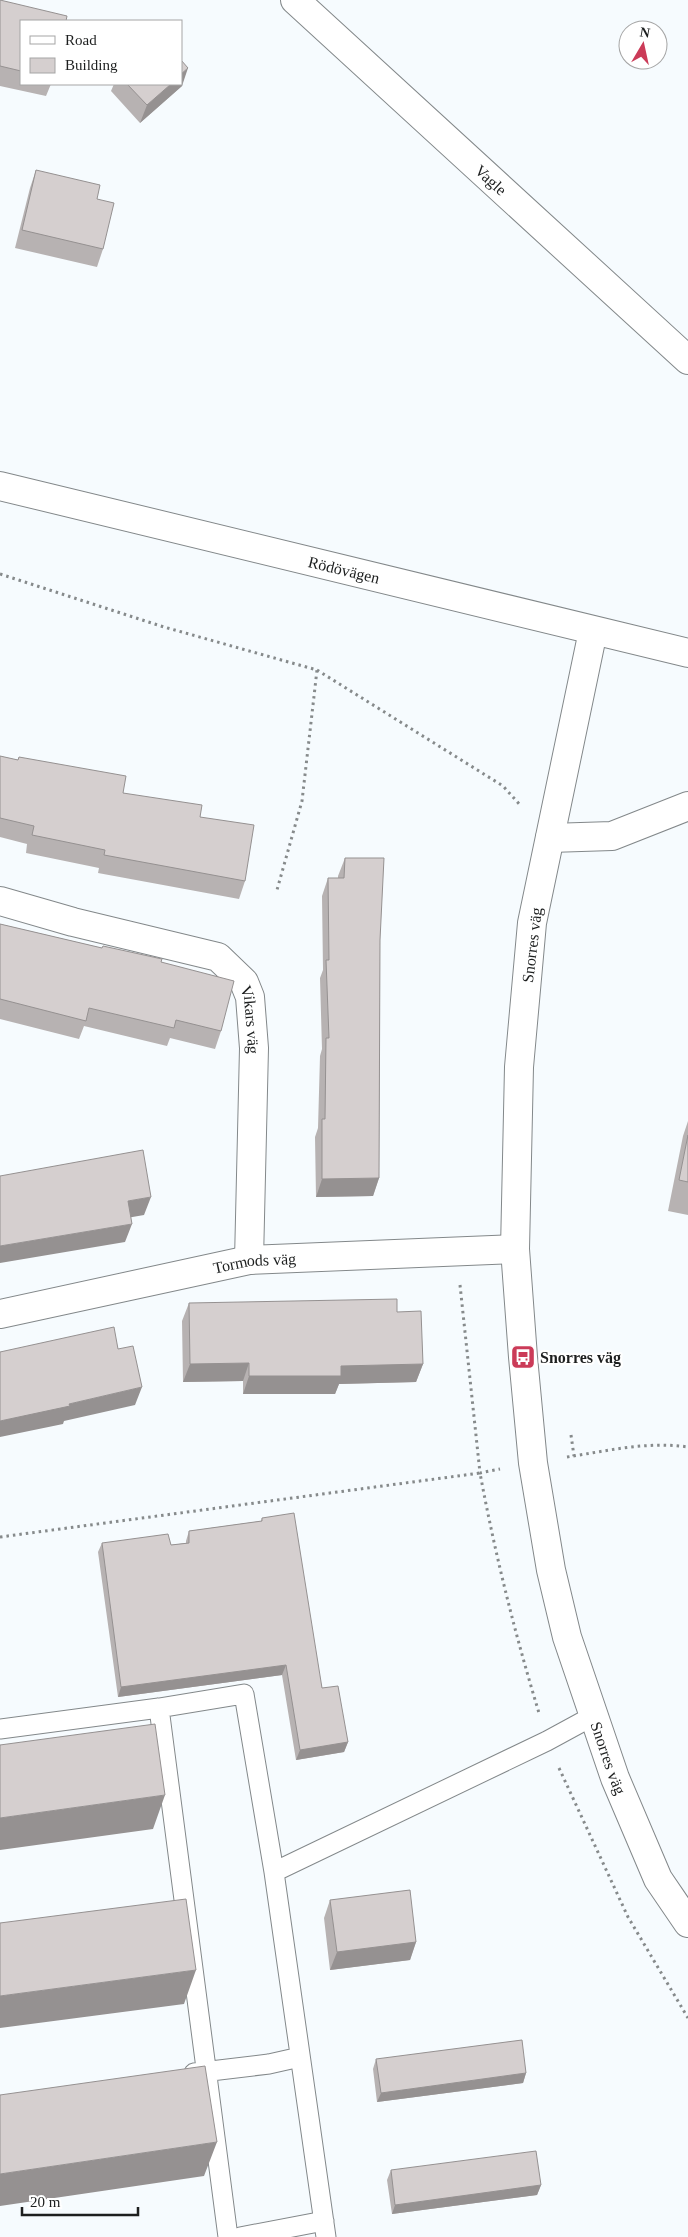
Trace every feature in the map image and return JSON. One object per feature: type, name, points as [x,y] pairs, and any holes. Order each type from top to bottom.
[{"type":"street","name":"Vagle","points":[[295,0],[688,360]]},
{"type":"street","name":"Rödövägen","points":[[0,486],[688,653]]},
{"type":"street","name":"Snorres väg","points":[[593,631],[532,923],[519,1067],[515,1250],[533,1463],[550,1570],[567,1637],[615,1778],[658,1879],[688,1923]]},
{"type":"street","points":[[550,838],[612,836],[688,806]]},
{"type":"street","name":"Vikars väg","points":[[0,902],[73,922],[218,957],[244,982],[250,997],[254,1048],[249,1260]]},
{"type":"street","name":"Tormods väg","points":[[0,1314],[249,1260],[515,1250]]},
{"type":"lane","points":[[0,1729],[159,1708],[244,1694],[274,1872],[325,2229],[240,2237]]},
{"type":"lane","points":[[159,1708],[228,2237]]},
{"type":"lane","points":[[274,1872],[547,1741],[594,1716]]},
{"type":"lane","points":[[178,2076],[300,2058]]},
{"type":"path","points":[[0,574],[164,627],[317,670],[503,786],[550,838]]},
{"type":"path","points":[[277,890],[302,801],[317,670]]},
{"type":"path","points":[[457,1252],[480,1473],[491,1531],[516,1637],[547,1741],[620,1902],[688,2018]]},
{"type":"path","points":[[571,1435],[574,1456]]},
{"type":"path","points":[[533,1463],[617,1448],[665,1444],[688,1446]]},
{"type":"path","points":[[0,1538],[480,1473]]},
{"type":"building","points":[[0,0],[67,16],[66,20],[20,20],[20,71],[0,66]]},
{"type":"building","points":[[182,61],[188,68],[182,73]]},
{"type":"building","points":[[128,85],[170,85],[147,105]]},
{"type":"building","points":[[36,170],[100,185],[97,199],[114,203],[103,249],[22,230]]},
{"type":"building","points":[[0,756],[18,760],[19,757],[126,776],[123,793],[202,805],[200,817],[254,825],[245,881],[104,855],[105,850],[32,835],[34,826],[0,818]]},
{"type":"building","points":[[345,858],[384,858],[380,940],[379,1178],[322,1179],[322,1119],[325,1119],[326,1038],[329,1038],[326,960],[329,960],[328,878],[344,878]]},
{"type":"building","points":[[0,924],[102,948],[103,946],[162,959],[161,962],[234,981],[221,1031],[176,1020],[174,1028],[89,1008],[86,1021],[0,999]]},
{"type":"building","points":[[688,1135],[688,1182],[679,1180]]},
{"type":"building","points":[[143,1150],[151,1197],[128,1201],[132,1224],[0,1246],[0,1176]]},
{"type":"building","points":[[397,1299],[397,1312],[421,1311],[423,1364],[341,1366],[341,1376],[249,1376],[249,1363],[190,1364],[189,1303]]},
{"type":"building","points":[[114,1327],[118,1349],[133,1346],[142,1387],[69,1404],[70,1406],[0,1421],[0,1352]]},
{"type":"building","points":[[294,1513],[322,1688],[338,1686],[348,1742],[300,1750],[286,1665],[121,1687],[102,1543],[168,1534],[171,1545],[189,1543],[189,1531],[262,1521],[262,1518]]},
{"type":"building","points":[[155,1724],[165,1795],[0,1818],[0,1745]]},
{"type":"building","points":[[410,1890],[416,1942],[337,1952],[330,1900]]},
{"type":"building","points":[[186,1899],[196,1970],[0,1996],[0,1923]]},
{"type":"building","points":[[522,2040],[526,2073],[381,2093],[376,2059]]},
{"type":"building","points":[[205,2066],[217,2142],[0,2174],[0,2095]]},
{"type":"building","points":[[536,2151],[541,2185],[395,2205],[391,2170]]},
{"type":"place","name":"Snorres väg","points":[[523,1357]]}]
